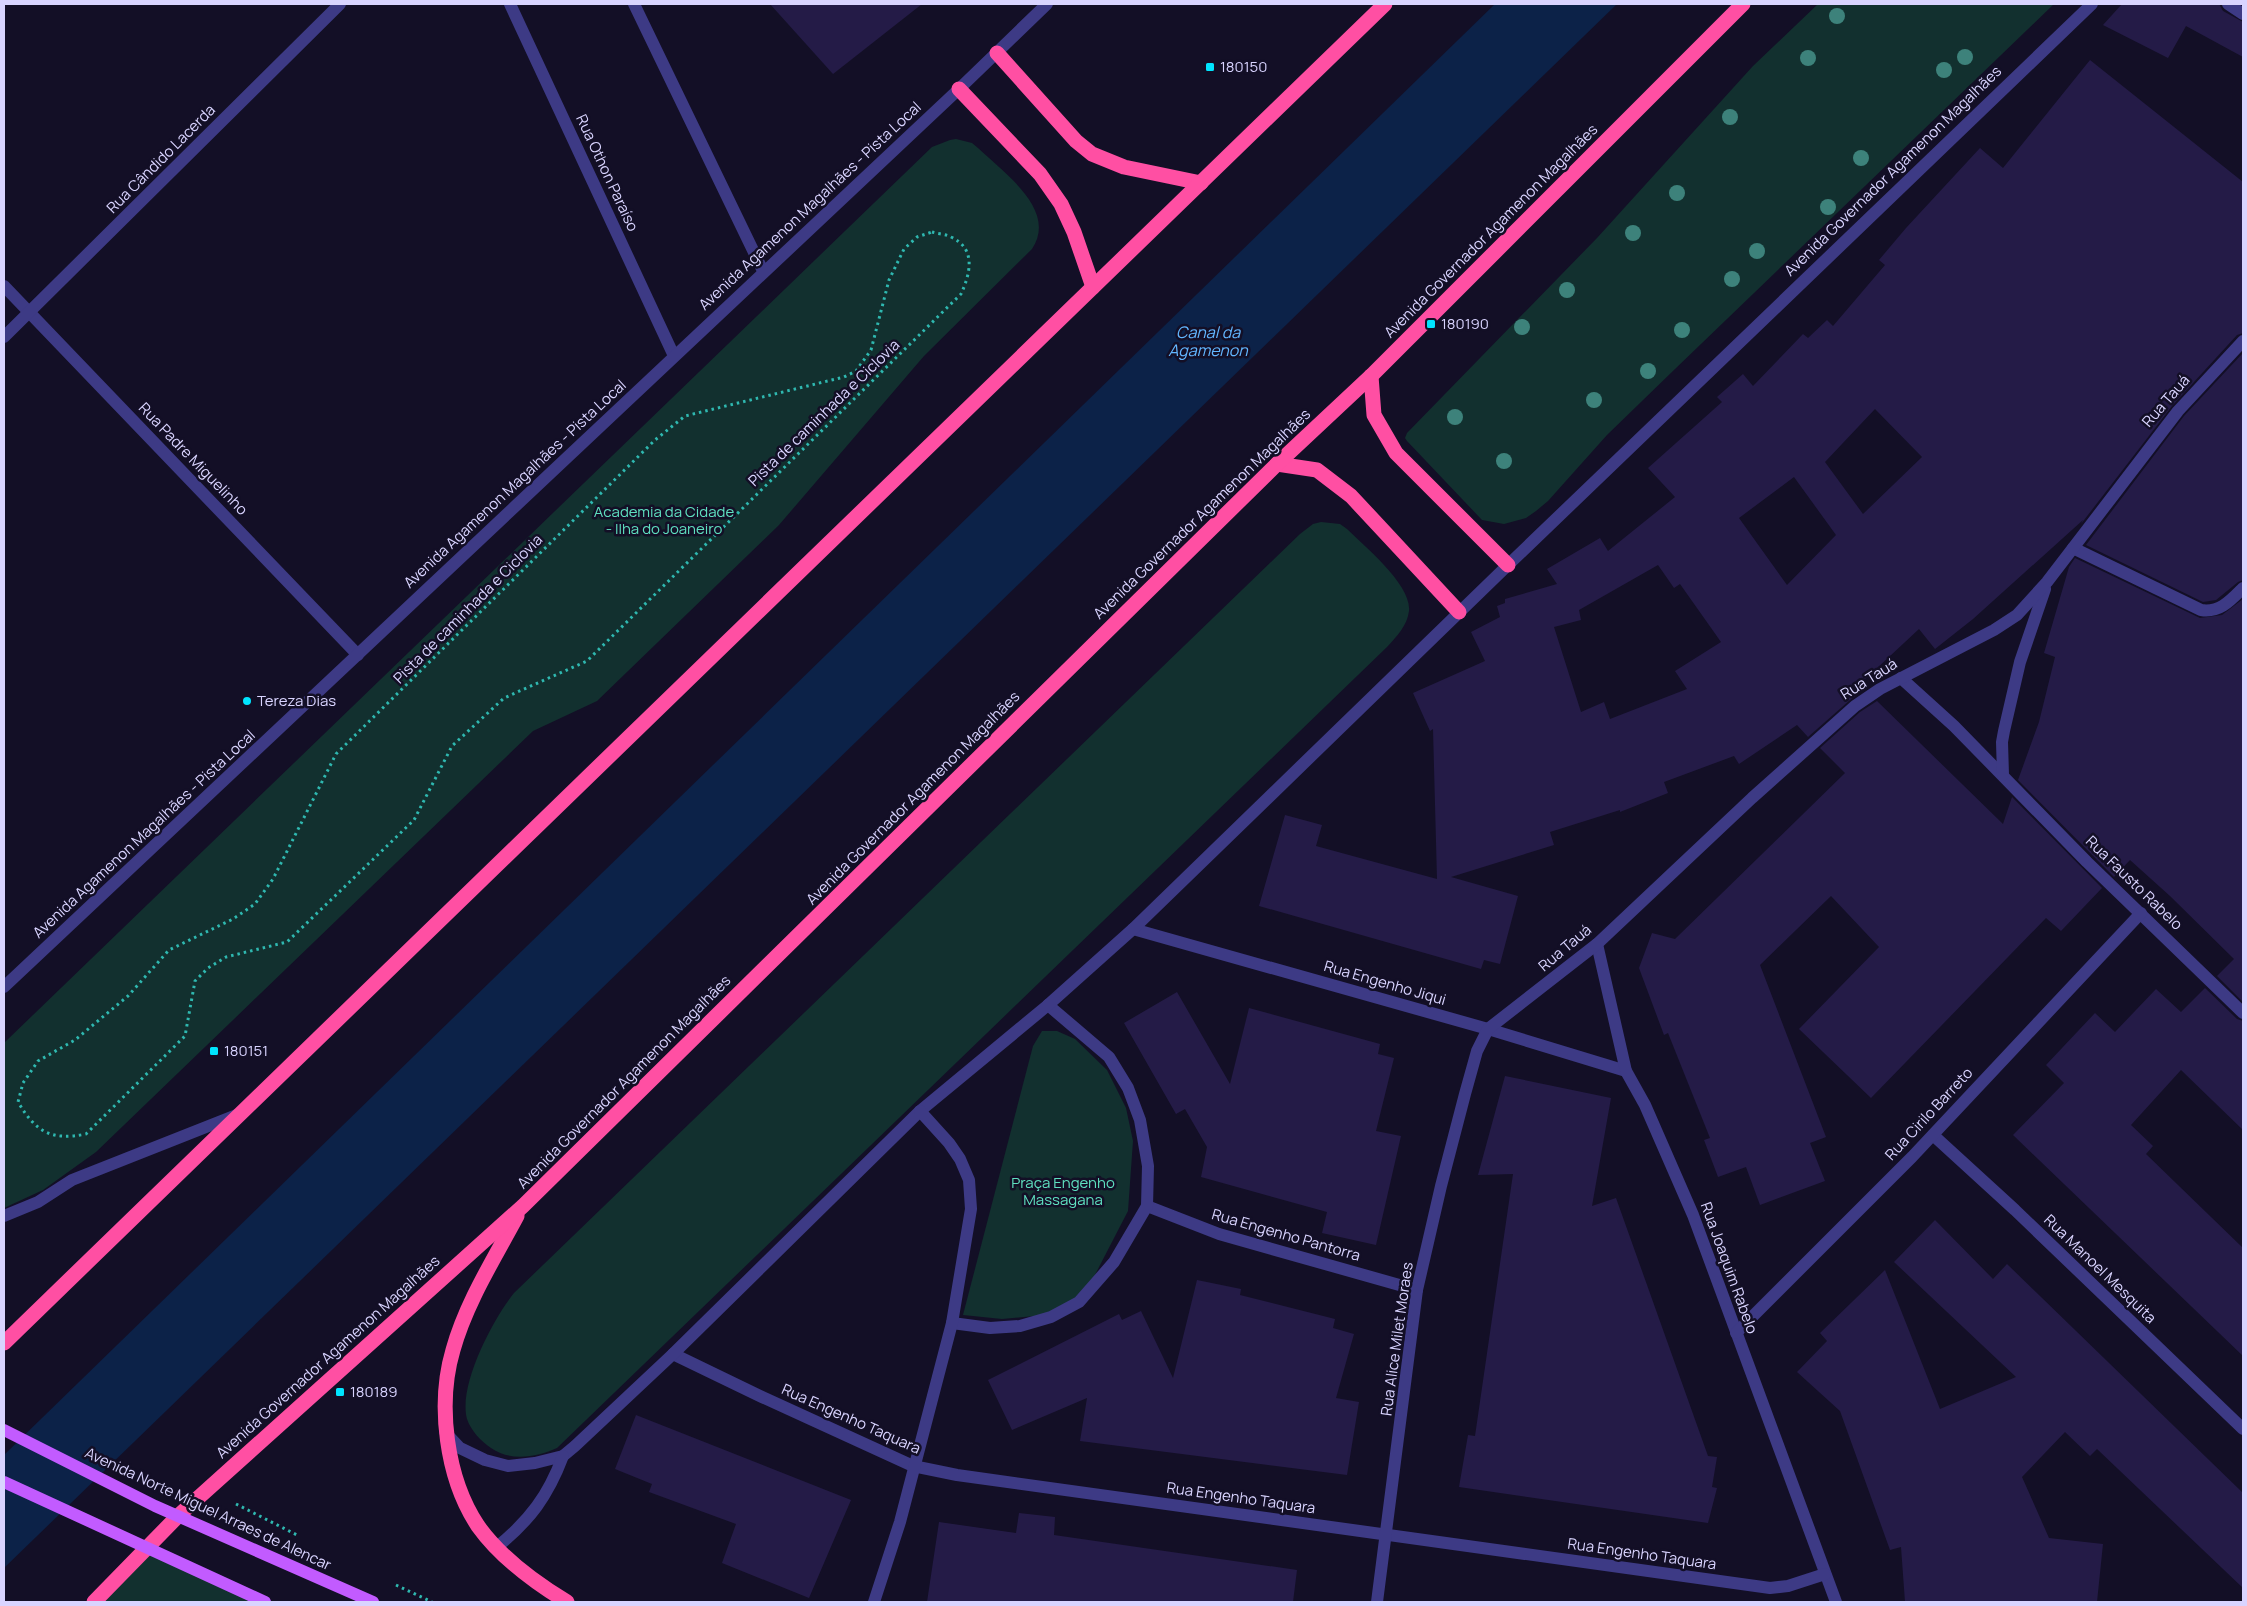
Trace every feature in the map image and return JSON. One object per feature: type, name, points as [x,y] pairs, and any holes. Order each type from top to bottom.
[{"type":"highway","points":[[4,1343],[1385,4]]},
{"type":"highway","name":"Avenida Governador Agamenon Magalhães","points":[[94,1602],[178,1516],[523,1206],[1278,464],[1371,376],[1743,4]]},
{"type":"highway","points":[[996,52],[1076,142],[1092,154],[1124,168],[1201,182]]},
{"type":"highway","points":[[960,89],[1040,174],[1061,204],[1074,232],[1093,287]]},
{"type":"highway","points":[[1371,376],[1374,415],[1396,452],[1508,565]]},
{"type":"highway","points":[[1278,464],[1317,470],[1351,496],[1459,612]]},
{"type":"highway","points":[[523,1206],[480,1286],[453,1350],[445,1392],[445,1432],[459,1487],[478,1526],[513,1564],[567,1602]]},
{"type":"main road","name":"Avenida Norte Miguel Arraes de Alencar","points":[[4,1430],[155,1506],[373,1602]]},
{"type":"main road","points":[[4,1482],[266,1602]]},
{"type":"street","name":"Rua Cândido Lacerda","points":[[4,337],[340,4]]},
{"type":"street","name":"Rua Othon Paraíso","points":[[510,4],[674,356]]},
{"type":"street","points":[[634,4],[764,271]]},
{"type":"street","name":"Avenida Agamenon Magalhães - Pista Local","points":[[4,987],[764,271],[960,89],[1047,4]]},
{"type":"street","name":"Avenida Governador Agamenon Magalhães","points":[[563,1456],[673,1354],[920,1112],[1133,929],[1459,612],[2092,4]]},
{"type":"street","points":[[2228,4],[2243,14]]},
{"type":"street","name":"Rua Padre Miguelinho","points":[[4,286],[358,655]]},
{"type":"street","name":"Rua Tauá","points":[[1488,1029],[1597,944],[1752,798],[1855,706],[1901,678],[1994,630],[2017,615],[2047,582],[2156,436],[2243,341]]},
{"type":"street","points":[[2073,548],[2201,610],[2209,612],[2218,609],[2243,588]]},
{"type":"street","points":[[2003,775],[2002,742],[2004,731],[2020,662],[2047,582]]},
{"type":"street","name":"Rua Fausto Rabelo","points":[[1901,678],[1954,726],[2086,862],[2243,1013]]},
{"type":"street","name":"Rua Cirilo Barreto","points":[[1736,1333],[1933,1135],[2141,914]]},
{"type":"street","name":"Rua Engenho Jiqui","points":[[1133,929],[1488,1029],[1626,1071]]},
{"type":"street","name":"Rua Joaquim Rabelo","points":[[1597,944],[1626,1071],[1646,1105],[1677,1176],[1836,1602]]},
{"type":"street","points":[[952,1323],[990,1328],[1020,1326],[1051,1317],[1079,1302],[1096,1285],[1114,1262],[1147,1206],[1148,1166],[1140,1120],[1128,1088],[1109,1057],[1048,1004]]},
{"type":"street","name":"Rua Alice Milet Moraes","points":[[1377,1602],[1418,1290],[1441,1186],[1465,1094],[1477,1050],[1488,1029]]},
{"type":"street","points":[[874,1602],[900,1522],[913,1466],[952,1323],[971,1209],[969,1180],[960,1159],[949,1143],[920,1112]]},
{"type":"street","points":[[4,1216],[38,1202],[72,1180],[241,1113]]},
{"type":"street","name":"Rua Manoel Mesquita","points":[[1933,1135],[2015,1210],[2243,1428]]},
{"type":"street","name":"Rua Engenho Pantorra","points":[[1147,1206],[1219,1234],[1418,1290]]},
{"type":"street","name":"Rua Engenho Taquara","points":[[673,1354],[913,1466],[989,1480],[1770,1588],[1788,1586],[1825,1574]]},
{"type":"street","points":[[445,1432],[460,1448],[485,1460],[508,1466],[536,1463],[563,1456]]},
{"type":"street","points":[[497,1547],[540,1505],[554,1480],[563,1456]]},
{"type":"path","name":"Pista de caminhada e Ciclovia","points":[[932,232],[952,237],[963,247],[971,263],[968,279],[961,294],[587,661],[504,698],[452,746],[414,820],[287,942],[226,957],[208,968],[195,982],[185,1036],[86,1134],[69,1138],[45,1134],[27,1117],[18,1102],[23,1083],[38,1061],[75,1040],[128,996],[169,950],[233,920],[255,904],[273,879],[336,754],[655,440],[685,416],[844,377],[856,371],[871,350],[889,280],[904,249],[917,237],[932,232]]},
{"type":"green space","points":[[1818,4],[2054,4],[1607,435],[1548,501],[1526,518],[1504,524],[1482,520],[1407,441],[1405,438],[1407,433],[1597,238],[1753,66]]},
{"type":"green space","name":"Academia da Cidade - Ilha do Joaneiro","points":[[956,139],[972,143],[1025,193],[1033,206],[1038,220],[1038,234],[1032,249],[924,356],[779,525],[597,701],[533,731],[96,1152],[43,1190],[4,1208],[4,1043],[932,147]]},
{"type":"green space","points":[[1321,522],[1340,524],[1347,529],[1386,567],[1403,590],[1408,601],[1408,616],[1401,630],[1391,643],[557,1448],[533,1456],[515,1457],[499,1452],[484,1442],[474,1432],[467,1419],[468,1389],[479,1353],[497,1319],[514,1293],[1300,534],[1313,524]]},
{"type":"green space","name":"Praça Engenho Massagana","points":[[1042,1031],[1057,1031],[1075,1039],[1107,1070],[1126,1108],[1133,1141],[1128,1211],[1084,1296],[1046,1315],[1002,1319],[963,1315],[1033,1046]]},
{"type":"green space","points":[[147,1547],[266,1602],[94,1602]]},
{"type":"water","name":"Canal da Agamenon","points":[[1495,4],[1617,4],[4,1568],[4,1455]]},
{"type":"building","points":[[770,4],[922,4],[833,74]]},
{"type":"building","points":[[2122,4],[2219,4],[2223,11],[2243,22],[2243,57],[2186,26],[2168,58],[2103,25]]},
{"type":"building","points":[[2090,60],[2243,182],[2243,333],[2237,335],[2172,406],[2081,524],[2083,520],[1973,619],[1935,649],[1919,629],[1860,684],[1865,689],[1808,737],[1797,725],[1739,764],[1734,756],[1664,782],[1668,793],[1620,812],[1620,810],[1550,832],[1554,845],[1451,877],[1518,896],[1500,964],[1484,960],[1481,969],[1259,906],[1285,815],[1322,825],[1316,846],[1437,879],[1433,729],[1430,731],[1413,693],[1485,661],[1471,632],[1500,617],[1497,606],[1505,603],[1505,599],[1557,584],[1547,569],[1600,538],[1608,551],[1675,497],[1648,468],[1722,402],[1717,397],[1743,374],[1753,386],[1803,334],[1808,338],[1827,320],[1833,326],[1885,265],[1879,260],[1980,148],[2003,168]],"holes":[[[1875,409],[1922,457],[1863,514],[1825,462]],[[1794,477],[1836,535],[1787,585],[1739,518]],[[1658,565],[1674,588],[1680,584],[1721,642],[1675,671],[1687,689],[1610,719],[1604,702],[1581,712],[1554,627],[1581,620],[1579,610]]]},
{"type":"building","points":[[2243,353],[2243,580],[2216,600],[2203,602],[2086,545],[2184,416]]},
{"type":"building","points":[[2075,558],[2200,618],[2222,615],[2243,599],[2243,1002],[2217,976],[2234,959],[2170,896],[2130,860],[2114,877],[2018,780],[2039,722],[2055,657],[2044,653],[2069,567]]},
{"type":"building","points":[[1877,701],[2003,824],[2012,797],[2102,888],[2061,931],[2046,918],[1871,1098],[1799,1029],[1879,947],[1831,896],[1760,965],[1826,1137],[1810,1143],[1825,1181],[1760,1205],[1746,1167],[1718,1177],[1704,1140],[1710,1138],[1668,1033],[1664,1035],[1639,968],[1652,933],[1675,939],[1845,773],[1820,748],[1860,712]]},
{"type":"building","points":[[2205,988],[2237,1019],[2243,1021],[2243,1130],[2181,1070],[2131,1125],[2153,1146],[2146,1154],[2243,1248],[2243,1356],[2013,1135],[2064,1083],[2046,1065],[2095,1013],[2115,1032],[2156,989],[2181,1012]]},
{"type":"building","points":[[1177,992],[1230,1084],[1249,1008],[1380,1044],[1378,1054],[1394,1058],[1376,1131],[1401,1136],[1376,1245],[1322,1233],[1327,1212],[1201,1177],[1207,1147],[1185,1109],[1176,1114],[1124,1023]]},
{"type":"building","points":[[1505,1076],[1611,1098],[1592,1206],[1616,1198],[1708,1456],[1717,1457],[1712,1487],[1717,1488],[1708,1523],[1459,1487],[1468,1435],[1475,1436],[1513,1174],[1478,1175]]},
{"type":"building","points":[[1935,1220],[1993,1279],[2007,1264],[2243,1493],[2243,1588],[2097,1449],[2090,1456],[2065,1432],[2022,1477],[2049,1538],[2103,1544],[2097,1602],[1905,1602],[1901,1547],[1890,1550],[1840,1411],[1797,1372],[1827,1341],[1820,1333],[1885,1270],[1940,1409],[2016,1377],[1894,1262]]},
{"type":"building","points":[[1197,1280],[1241,1289],[1240,1295],[1335,1319],[1333,1328],[1354,1334],[1336,1398],[1359,1402],[1347,1475],[1080,1441],[1087,1398],[1012,1430],[988,1380],[1119,1314],[1122,1320],[1141,1311],[1173,1378]]},
{"type":"building","points":[[636,1415],[851,1500],[809,1598],[722,1563],[736,1524],[649,1492],[652,1484],[615,1469]]},
{"type":"building","points":[[1019,1513],[1055,1517],[1054,1535],[1297,1570],[1293,1602],[927,1602],[939,1522],[1016,1533]]},
{"type":"place","name":"180150","points":[[1210,67]]},
{"type":"place","name":"180190","points":[[1431,324]]},
{"type":"place","name":"Tereza Dias","points":[[247,701]]},
{"type":"place","name":"180151","points":[[214,1051]]},
{"type":"place","name":"180189","points":[[340,1392]]}]
